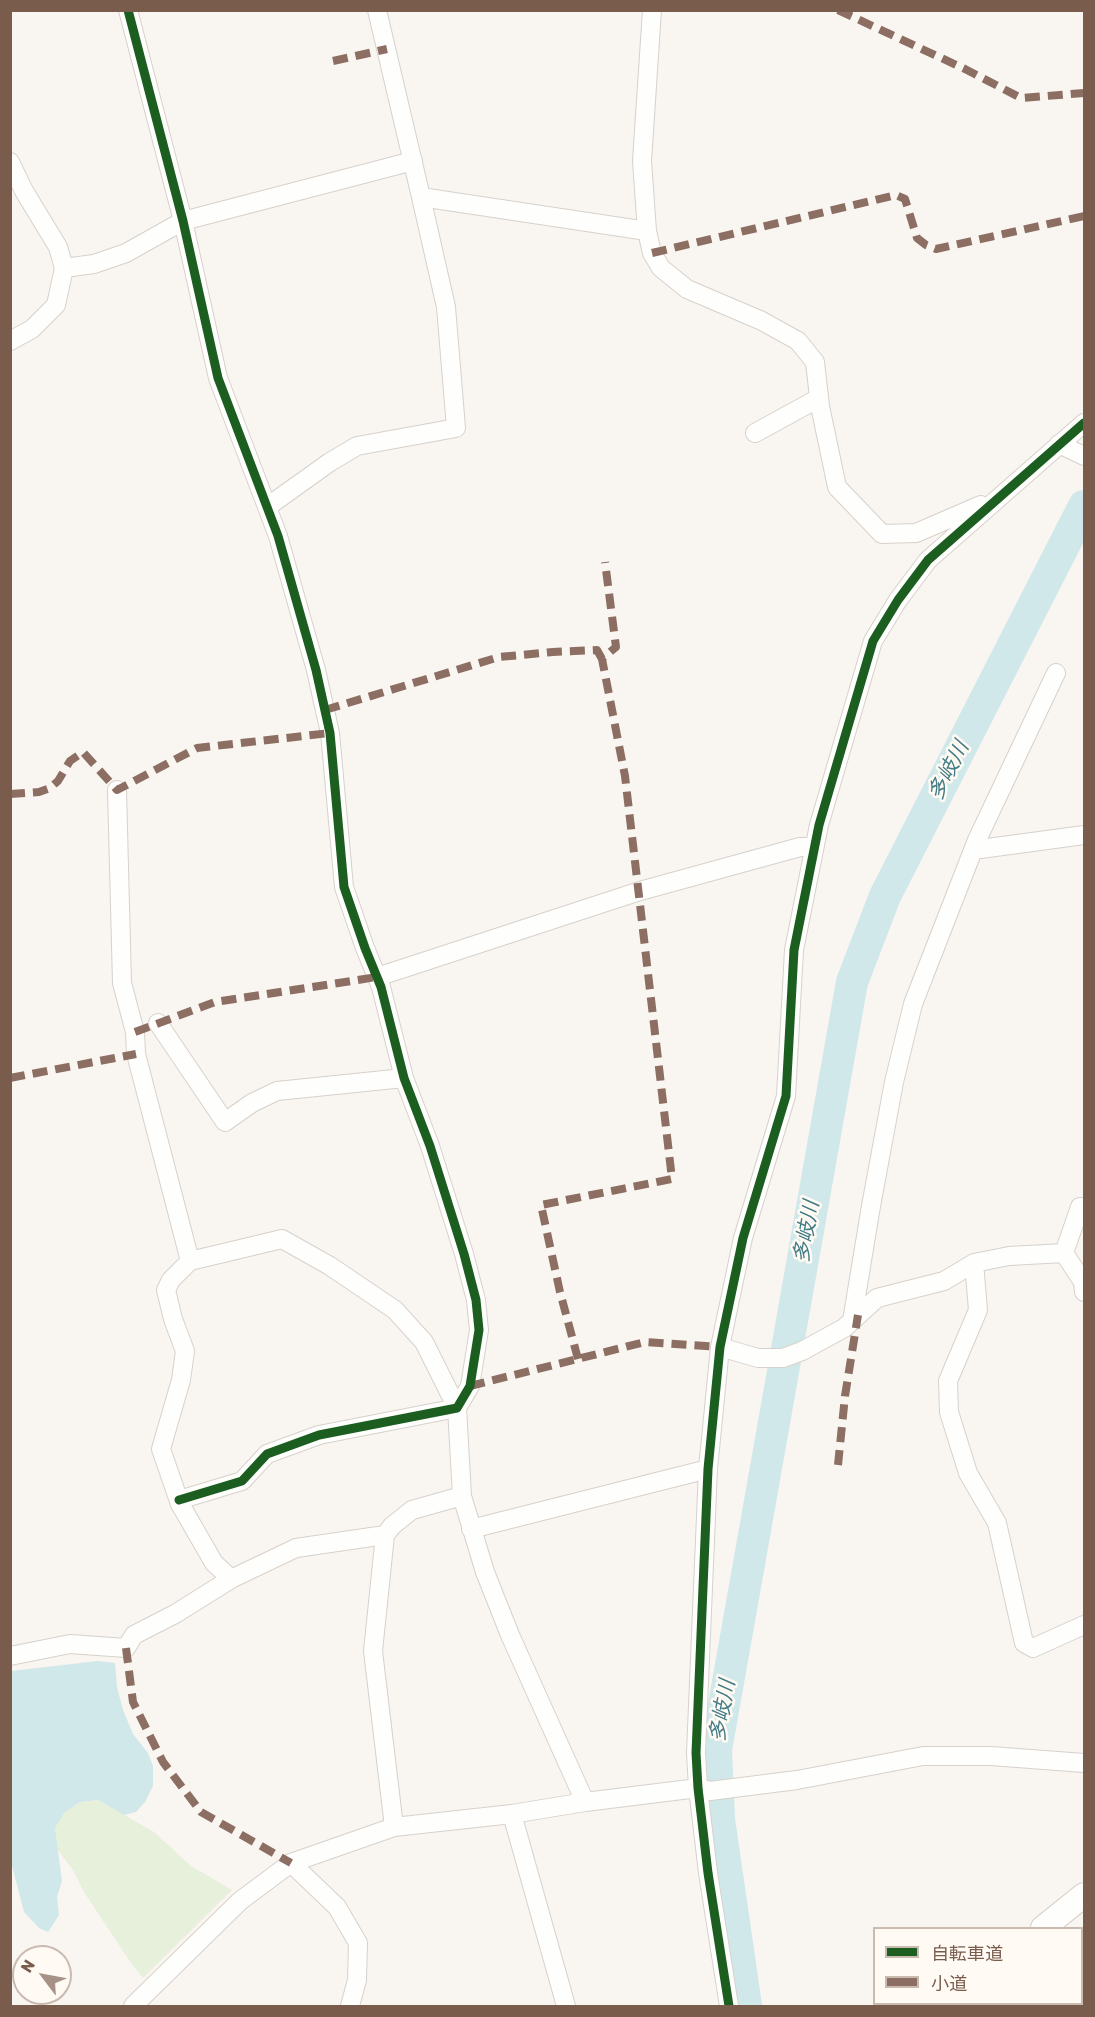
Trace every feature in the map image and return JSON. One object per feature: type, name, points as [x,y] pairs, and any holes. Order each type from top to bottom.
[{"type":"main road","points":[[1045,1927],[1084,1895]]},
{"type":"street","points":[[128,10],[183,221],[218,378],[278,536],[316,670],[330,733],[344,887],[381,987],[404,1078],[430,1146],[464,1254],[476,1300],[479,1330],[470,1386],[457,1408],[319,1435],[267,1454],[242,1481],[179,1500]]},
{"type":"street","points":[[267,507],[330,462],[357,446],[456,428],[446,307],[377,10]]},
{"type":"street","points":[[652,10],[642,161],[647,231],[652,253],[661,268],[687,289],[762,321],[798,341],[816,362],[819,398],[837,487],[882,534],[916,533],[994,500]]},
{"type":"street","points":[[64,268],[94,264],[126,253],[183,221],[413,161]]},
{"type":"street","points":[[10,162],[24,191],[58,248],[64,268],[56,305],[32,329],[10,341]]},
{"type":"street","points":[[421,197],[647,231]]},
{"type":"street","points":[[754,433],[819,398]]},
{"type":"street","points":[[729,2007],[708,1873],[696,1753],[708,1469],[720,1347],[743,1238],[786,1096],[794,950],[814,847],[873,640],[898,600],[928,560],[1084,423]]},
{"type":"street","points":[[1059,444],[1084,456]]},
{"type":"street","points":[[852,1322],[870,1206],[894,1082],[913,1004],[973,850],[1056,673]]},
{"type":"street","points":[[117,790],[122,983],[135,1032],[136,1054],[190,1261]]},
{"type":"street","points":[[973,850],[1084,835]]},
{"type":"street","points":[[377,977],[640,891],[800,847],[814,847]]},
{"type":"street","points":[[158,1023],[225,1122],[252,1103],[277,1091],[404,1078]]},
{"type":"street","points":[[1064,1253],[1083,1203]]},
{"type":"street","points":[[231,1580],[214,1563],[179,1500],[161,1449],[181,1380],[184,1351],[166,1290],[171,1280],[190,1261],[282,1239],[330,1266],[395,1310],[424,1342],[457,1408],[462,1496],[471,1529],[510,1635],[585,1802]]},
{"type":"street","points":[[720,1347],[758,1358],[783,1358],[802,1351],[844,1328],[877,1298],[944,1281],[974,1263],[1009,1256],[1064,1253]]},
{"type":"street","points":[[1064,1253],[1083,1282],[1084,1292]]},
{"type":"street","points":[[974,1263],[978,1310],[948,1381],[949,1412],[968,1473],[997,1523],[1024,1643],[1033,1648],[1084,1625]]},
{"type":"street","points":[[471,1529],[708,1469]]},
{"type":"street","points":[[394,1827],[374,1651],[385,1535],[392,1526],[412,1510],[462,1496]]},
{"type":"street","points":[[10,1656],[70,1644],[126,1648],[134,1635],[175,1614],[231,1580],[296,1548],[385,1535]]},
{"type":"street","points":[[133,2007],[240,1901],[291,1863],[394,1827],[512,1814],[698,1788],[710,1791],[797,1780],[922,1756],[991,1756],[1084,1763]]},
{"type":"street","points":[[512,1814],[566,2007]]},
{"type":"street","points":[[291,1863],[337,1907],[358,1943],[357,1980],[350,2007]]},
{"type":"green space","points":[[98,1800],[154,1832],[191,1866],[232,1890],[143,1978],[84,1892],[73,1870],[56,1848],[55,1828],[64,1813],[80,1802]]},
{"type":"water","points":[[98,1661],[115,1663],[117,1687],[123,1710],[133,1734],[148,1753],[153,1766],[153,1786],[145,1802],[136,1812],[124,1815],[98,1800],[80,1802],[64,1813],[55,1828],[62,1881],[57,1897],[59,1915],[48,1932],[39,1928],[24,1912],[11,1862],[11,1671]]},
{"type":"waterway","name":"多岐川","points":[[746,2006],[719,1819],[716,1750],[852,982],[885,896],[1084,506]]},
{"type":"marked path","points":[[838,10],[965,69],[1021,98],[1084,93]]},
{"type":"marked path","points":[[333,61],[387,49]]},
{"type":"marked path","points":[[652,253],[896,195],[905,199],[917,238],[936,249],[1084,216]]},
{"type":"marked path","points":[[578,1359],[560,1292],[541,1205],[672,1179],[625,776],[602,659],[616,647],[605,562]]},
{"type":"marked path","points":[[325,710],[499,657],[597,650],[602,659]]},
{"type":"marked path","points":[[10,794],[39,792],[50,788],[58,781],[70,761],[83,752],[117,790],[197,748],[330,733]]},
{"type":"marked path","points":[[135,1032],[215,1002],[377,977]]},
{"type":"marked path","points":[[10,1078],[136,1054]]},
{"type":"marked path","points":[[838,1465],[845,1396],[858,1315]]},
{"type":"marked path","points":[[470,1386],[645,1342],[720,1347]]},
{"type":"marked path","points":[[126,1648],[133,1702],[163,1762],[201,1812],[291,1863]]},
{"type":"cycle path","points":[[128,10],[183,221],[218,378],[278,536],[316,670],[330,733],[344,887],[381,987],[404,1078],[430,1146],[464,1254],[476,1300],[479,1330],[470,1386],[457,1408],[319,1435],[267,1454],[242,1481],[179,1500]]},
{"type":"cycle path","points":[[729,2006],[708,1873],[696,1753],[708,1469],[720,1347],[743,1238],[786,1096],[794,950],[819,825],[873,641],[898,600],[928,560],[1084,423]]}]
